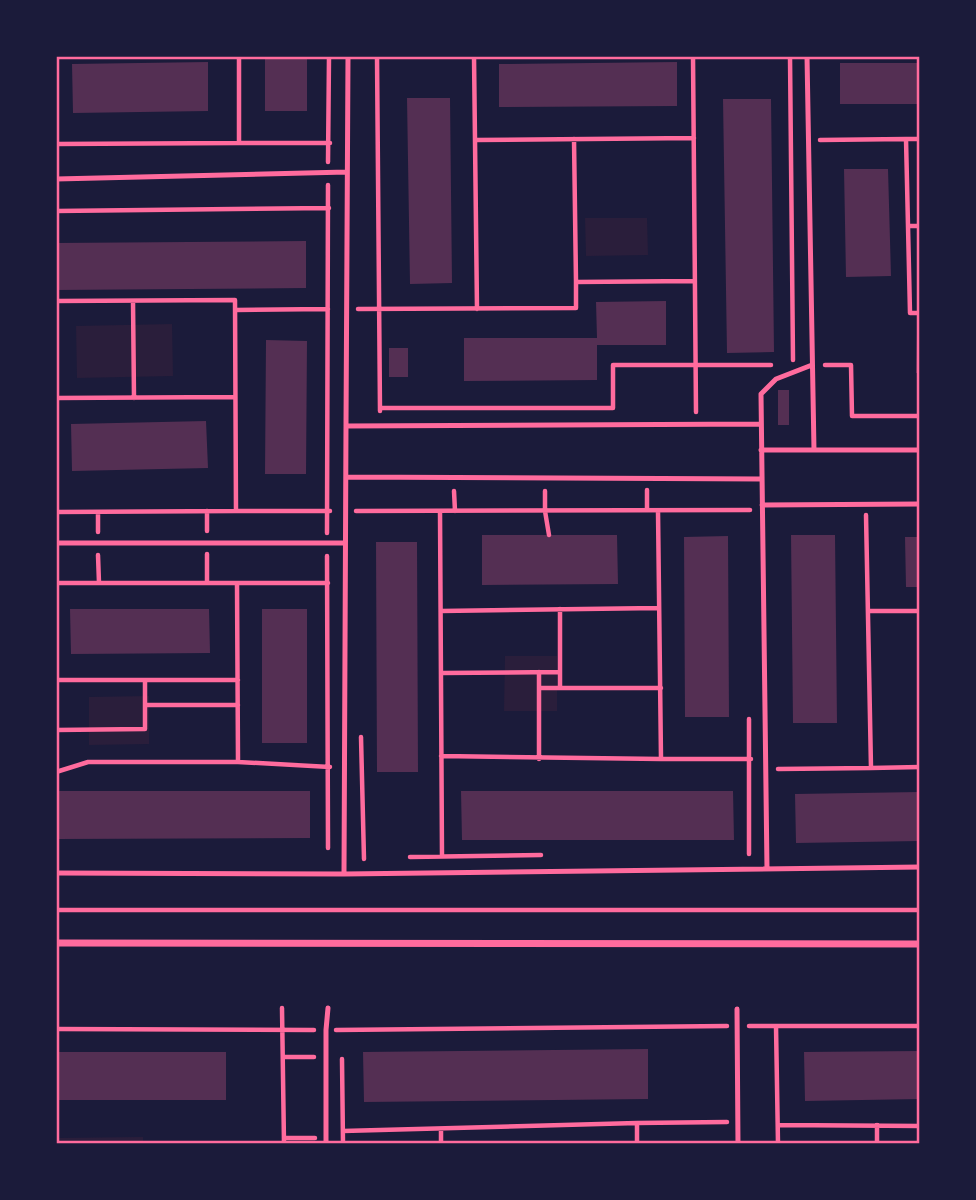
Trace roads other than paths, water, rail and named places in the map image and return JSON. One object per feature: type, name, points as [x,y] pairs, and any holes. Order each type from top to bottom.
[{"type":"street","points":[[56,943],[920,944]]},
{"type":"lane","points":[[344,874],[348,56]]},
{"type":"lane","points":[[807,56],[814,450]]},
{"type":"lane","points":[[56,179],[347,172]]},
{"type":"lane","points":[[767,869],[761,394],[776,379],[812,365]]},
{"type":"lane","points":[[346,426],[761,424]]},
{"type":"lane","points":[[761,450],[920,450]]},
{"type":"lane","points":[[346,477],[762,479]]},
{"type":"lane","points":[[762,508],[920,505]]},
{"type":"lane","points":[[56,543],[345,543]]},
{"type":"lane","points":[[56,873],[344,874],[920,867]]},
{"type":"lane","points":[[326,1141],[328,1008]]},
{"type":"lane","points":[[737,1009],[738,1144]]}]
